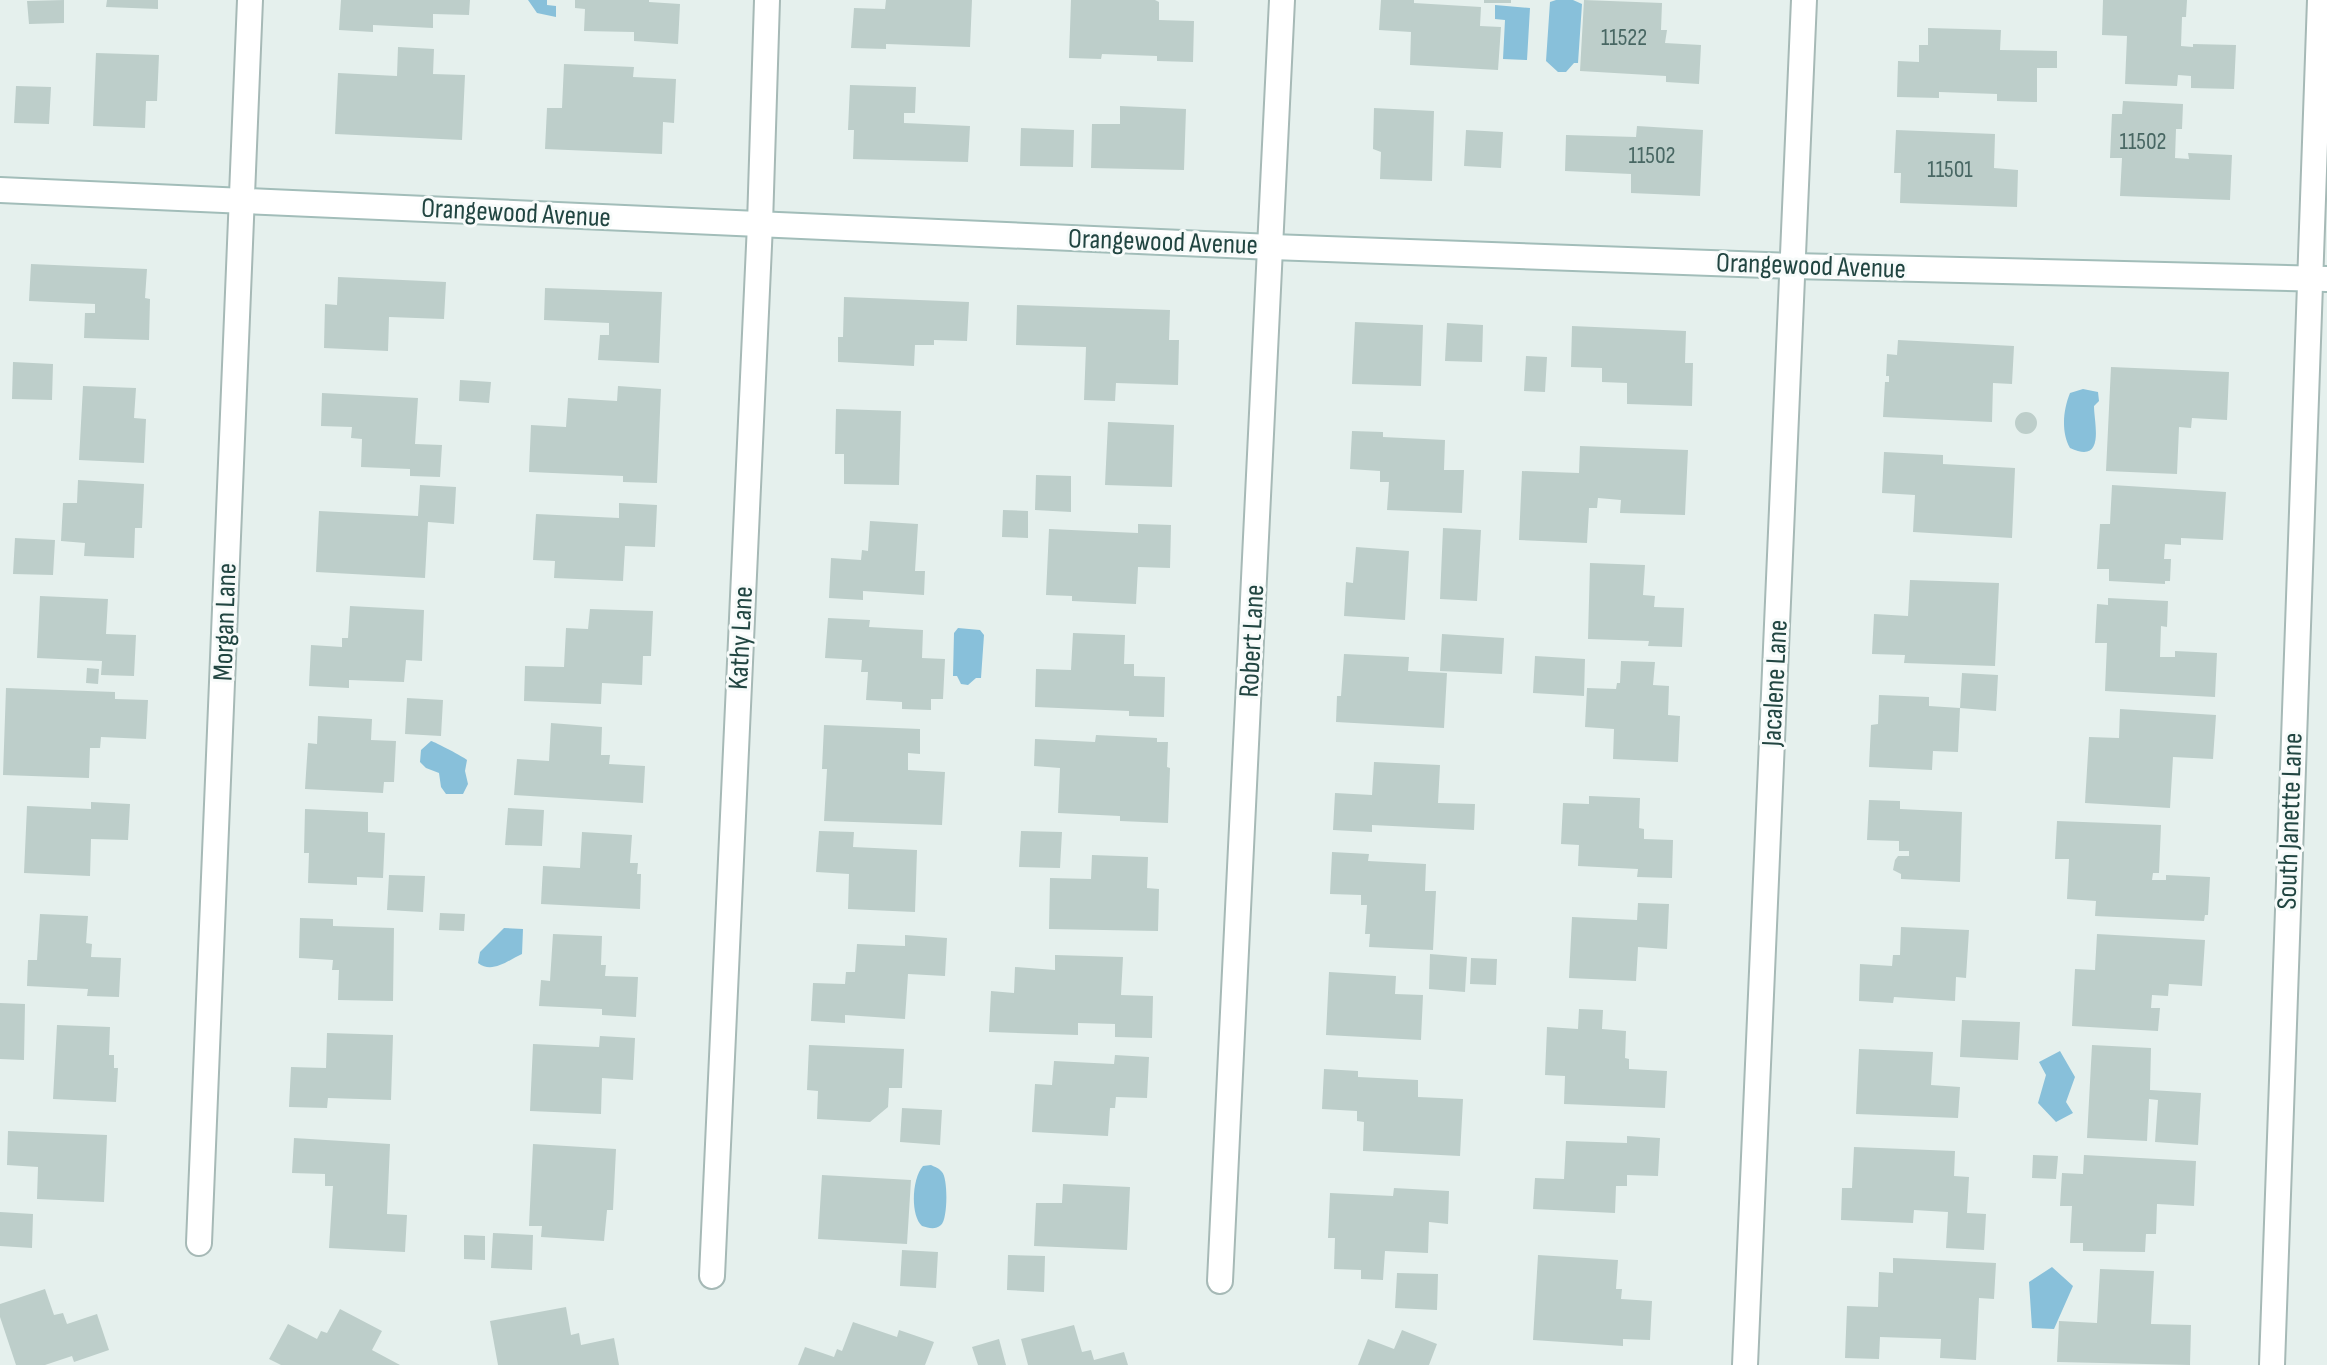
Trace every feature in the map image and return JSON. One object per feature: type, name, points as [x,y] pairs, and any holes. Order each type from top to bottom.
[{"type":"street","name":"Morgan Lane","points":[[199,1243],[250,0]]},
{"type":"street","name":"Kathy Lane","points":[[712,1276],[760,224],[767,0]]},
{"type":"street","name":"Robert Lane","points":[[1220,1281],[1282,0]]},
{"type":"street","name":"Jacalene Lane","points":[[1745,1365],[1804,0]]},
{"type":"street","name":"South Janette Lane","points":[[2272,1365],[2318,278],[2320,0]]},
{"type":"street","name":"Orangewood Avenue","points":[[0,190],[1272,247],[1793,266],[2318,278]]},
{"type":"water","points":[[528,0],[547,0],[547,5],[556,6],[556,17],[537,13]]},
{"type":"water","points":[[1573,0],[1582,4],[1578,63],[1566,72],[1558,72],[1546,61],[1550,2]]},
{"type":"water","points":[[1495,5],[1530,8],[1527,60],[1503,59],[1505,20],[1495,19]]},
{"type":"water","points":[[2083,389],[2098,392],[2099,401],[2094,406],[2096,440],[2089,451],[2081,452],[2070,448],[2064,421],[2070,393]]},
{"type":"water","points":[[958,628],[980,630],[984,635],[981,678],[968,685],[961,684],[957,676],[953,676],[954,633]]},
{"type":"water","points":[[431,741],[467,760],[465,771],[468,784],[463,794],[446,794],[441,787],[439,773],[420,762],[421,750]]},
{"type":"water","points":[[504,928],[523,929],[522,954],[494,967],[478,963],[480,952]]},
{"type":"water","points":[[2060,1051],[2075,1077],[2066,1102],[2073,1113],[2056,1122],[2038,1103],[2046,1075],[2039,1062]]},
{"type":"water","points":[[931,1165],[944,1176],[946,1198],[943,1221],[939,1227],[932,1228],[922,1226],[918,1221],[914,1196],[919,1172],[923,1166]]},
{"type":"water","points":[[2052,1267],[2073,1286],[2054,1329],[2032,1328],[2029,1282]]},
{"type":"building","points":[[64,0],[64,23],[29,24],[27,1]]},
{"type":"building","points":[[107,0],[158,0],[158,9],[106,7]]},
{"type":"building","points":[[341,0],[470,0],[469,15],[433,14],[433,28],[373,25],[373,32],[339,30]]},
{"type":"building","points":[[575,0],[649,0],[680,4],[678,44],[634,41],[634,32],[584,31],[585,9],[575,8]]},
{"type":"building","points":[[886,0],[972,0],[970,47],[886,44],[886,49],[851,48],[854,8],[885,9]]},
{"type":"building","points":[[1071,0],[1159,2],[1159,20],[1194,21],[1193,62],[1157,61],[1157,56],[1102,54],[1101,59],[1069,58]]},
{"type":"building","points":[[1381,0],[1481,7],[1480,26],[1501,27],[1498,70],[1410,65],[1411,32],[1379,30]]},
{"type":"building","points":[[1484,0],[1511,0],[1511,3],[1484,3]]},
{"type":"building","points":[[1584,0],[1662,3],[1661,30],[1667,30],[1665,43],[1701,45],[1699,84],[1666,82],[1666,76],[1580,71]]},
{"type":"building","points":[[2103,0],[2187,0],[2186,17],[2182,17],[2181,46],[2236,45],[2234,89],[2191,88],[2191,76],[2178,75],[2177,86],[2125,84],[2127,36],[2102,35]]},
{"type":"building","points":[[1928,28],[2001,30],[2000,50],[2057,51],[2057,68],[2037,68],[2037,102],[1997,101],[1997,94],[1939,92],[1939,98],[1897,97],[1898,61],[1919,62],[1919,45],[1928,45]]},
{"type":"building","points":[[398,47],[434,49],[433,74],[465,75],[462,140],[335,134],[338,73],[397,76]]},
{"type":"building","points":[[96,53],[159,55],[157,101],[146,101],[145,128],[93,126]]},
{"type":"building","points":[[564,64],[634,67],[633,77],[676,79],[674,123],[663,122],[662,154],[545,149],[547,108],[562,108]]},
{"type":"building","points":[[850,85],[916,87],[915,113],[904,113],[904,123],[970,126],[968,162],[853,159],[854,130],[848,130]]},
{"type":"building","points":[[16,86],[51,87],[49,124],[14,123]]},
{"type":"building","points":[[2123,101],[2183,104],[2182,129],[2176,129],[2175,158],[2189,159],[2188,153],[2232,155],[2230,200],[2120,196],[2122,158],[2110,158],[2112,114],[2122,114]]},
{"type":"building","points":[[1120,106],[1186,109],[1184,170],[1091,168],[1092,124],[1120,124]]},
{"type":"building","points":[[1374,108],[1434,111],[1432,181],[1380,179],[1381,152],[1373,149]]},
{"type":"building","points":[[1637,126],[1703,130],[1700,196],[1631,193],[1631,174],[1565,171],[1566,135],[1636,137]]},
{"type":"building","points":[[1021,128],[1074,130],[1073,167],[1020,166]]},
{"type":"building","points":[[1466,130],[1503,132],[1501,168],[1464,166]]},
{"type":"building","points":[[1896,130],[1995,134],[1994,168],[2018,170],[2017,207],[1900,203],[1901,173],[1894,173]]},
{"type":"building","points":[[31,264],[147,269],[145,298],[150,299],[149,340],[84,338],[85,313],[95,313],[95,304],[29,301]]},
{"type":"building","points":[[338,277],[446,282],[444,319],[389,317],[388,351],[324,348],[325,304],[337,305]]},
{"type":"building","points":[[545,288],[662,292],[659,363],[598,360],[600,335],[609,335],[609,323],[544,320]]},
{"type":"building","points":[[844,297],[969,302],[967,341],[934,340],[934,345],[915,345],[914,366],[838,362],[838,337],[843,337]]},
{"type":"building","points":[[1017,305],[1170,310],[1169,340],[1179,340],[1178,385],[1116,383],[1115,401],[1084,400],[1086,347],[1016,345]]},
{"type":"building","points":[[1355,322],[1423,325],[1421,386],[1352,384]]},
{"type":"building","points":[[1447,323],[1483,325],[1482,362],[1445,361]]},
{"type":"building","points":[[1572,326],[1686,331],[1685,363],[1693,363],[1692,406],[1627,404],[1627,383],[1602,382],[1602,368],[1571,367]]},
{"type":"building","points":[[1898,340],[2014,346],[2012,384],[1993,383],[1992,422],[1883,417],[1885,382],[1889,382],[1889,376],[1886,376],[1887,354],[1897,355]]},
{"type":"building","points":[[1526,356],[1547,357],[1545,392],[1524,391]]},
{"type":"building","points":[[13,362],[53,364],[52,400],[12,399]]},
{"type":"building","points":[[2111,367],[2229,372],[2227,420],[2192,418],[2191,428],[2179,427],[2177,474],[2106,471]]},
{"type":"building","points":[[460,380],[491,382],[489,403],[459,401]]},
{"type":"building","points":[[83,386],[136,388],[134,418],[146,419],[144,463],[79,460]]},
{"type":"building","points":[[618,386],[661,389],[657,483],[623,482],[623,476],[529,472],[531,425],[566,427],[568,398],[617,401]]},
{"type":"building","points":[[322,393],[418,398],[415,444],[442,445],[440,477],[410,476],[410,469],[361,467],[362,439],[351,438],[352,427],[321,426]]},
{"type":"building","points":[[836,409],[901,411],[899,485],[844,484],[844,454],[835,454]]},
{"type":"building","points":[[2026,412],[2034,415],[2037,423],[2034,431],[2026,434],[2018,431],[2015,423],[2018,415]]},
{"type":"building","points":[[1108,422],[1174,425],[1172,487],[1105,485]]},
{"type":"building","points":[[1352,431],[1383,432],[1383,437],[1445,440],[1444,470],[1464,470],[1462,513],[1387,510],[1389,482],[1380,482],[1380,471],[1350,469]]},
{"type":"building","points":[[1580,446],[1688,450],[1685,515],[1620,513],[1621,500],[1598,498],[1597,508],[1589,508],[1587,543],[1519,540],[1522,471],[1579,473]]},
{"type":"building","points":[[1884,452],[1943,455],[1943,464],[2015,468],[2012,538],[1913,532],[1915,495],[1882,493]]},
{"type":"building","points":[[1036,475],[1071,476],[1071,512],[1035,510]]},
{"type":"building","points":[[78,480],[144,484],[142,528],[135,528],[134,558],[84,556],[85,543],[61,541],[63,503],[77,503]]},
{"type":"building","points":[[420,485],[456,487],[454,524],[428,522],[425,578],[316,572],[319,511],[418,516]]},
{"type":"building","points":[[2112,485],[2226,492],[2223,540],[2181,538],[2181,545],[2165,544],[2164,559],[2171,559],[2170,581],[2165,581],[2165,584],[2109,581],[2109,569],[2097,569],[2100,524],[2110,524]]},
{"type":"building","points":[[619,503],[657,505],[655,547],[625,546],[623,581],[554,578],[555,561],[533,560],[536,514],[619,518]]},
{"type":"building","points":[[1003,510],[1028,511],[1028,538],[1002,537]]},
{"type":"building","points":[[870,521],[918,524],[915,571],[925,571],[924,595],[863,591],[863,600],[829,598],[831,558],[861,560],[862,550],[868,551]]},
{"type":"building","points":[[1138,524],[1171,525],[1170,568],[1138,567],[1136,604],[1072,601],[1072,596],[1046,595],[1049,529],[1138,533]]},
{"type":"building","points":[[1443,528],[1481,530],[1477,601],[1440,599]]},
{"type":"building","points":[[15,538],[55,540],[53,575],[13,574]]},
{"type":"building","points":[[1356,547],[1409,551],[1405,620],[1344,616],[1346,582],[1353,583]]},
{"type":"building","points":[[1590,563],[1645,565],[1643,595],[1655,596],[1654,607],[1684,608],[1682,647],[1648,646],[1649,641],[1588,639]]},
{"type":"building","points":[[1910,580],[1999,583],[1995,666],[1904,663],[1905,655],[1872,654],[1874,614],[1908,616]]},
{"type":"building","points":[[40,596],[108,599],[106,634],[136,635],[134,676],[101,675],[102,661],[37,658]]},
{"type":"building","points":[[2108,598],[2168,601],[2167,627],[2161,626],[2160,657],[2175,657],[2175,651],[2217,653],[2215,697],[2105,691],[2107,643],[2095,643],[2097,604],[2108,605]]},
{"type":"building","points":[[350,606],[424,610],[422,661],[406,660],[404,682],[349,680],[349,688],[309,686],[311,645],[342,647],[342,638],[348,638]]},
{"type":"building","points":[[590,609],[653,611],[651,656],[643,656],[642,685],[602,683],[601,704],[524,701],[525,666],[564,667],[566,628],[588,629]]},
{"type":"building","points":[[828,618],[870,620],[869,627],[923,630],[922,658],[945,659],[943,699],[931,699],[931,710],[902,709],[902,702],[866,700],[868,672],[861,672],[862,660],[825,658]]},
{"type":"building","points":[[1073,633],[1125,635],[1124,664],[1134,664],[1134,676],[1165,677],[1164,717],[1129,716],[1129,711],[1035,707],[1036,669],[1071,670]]},
{"type":"building","points":[[1442,634],[1504,638],[1502,674],[1440,671]]},
{"type":"building","points":[[1344,654],[1409,657],[1408,671],[1447,673],[1444,728],[1336,722]]},
{"type":"building","points":[[1535,656],[1585,659],[1584,696],[1533,693]]},
{"type":"building","points":[[1621,661],[1655,662],[1653,685],[1669,686],[1668,715],[1680,716],[1678,762],[1613,759],[1614,729],[1585,727],[1587,688],[1616,689],[1617,683],[1620,683]]},
{"type":"building","points":[[87,668],[99,669],[98,684],[86,683]]},
{"type":"building","points":[[1962,673],[1998,675],[1996,711],[1960,708]]},
{"type":"building","points":[[6,688],[115,692],[115,699],[148,700],[146,739],[101,737],[100,748],[90,748],[89,778],[3,775]]},
{"type":"building","points":[[1879,695],[1929,697],[1929,706],[1960,708],[1958,752],[1933,751],[1932,770],[1869,767],[1871,725],[1878,724]]},
{"type":"building","points":[[407,698],[443,700],[441,736],[405,734]]},
{"type":"building","points":[[2120,709],[2216,715],[2213,759],[2173,757],[2170,808],[2085,803],[2089,737],[2119,738]]},
{"type":"building","points":[[318,716],[372,719],[371,740],[396,741],[394,782],[384,782],[383,793],[305,789],[308,743],[317,744]]},
{"type":"building","points":[[551,723],[602,727],[601,755],[610,755],[609,764],[645,766],[643,803],[514,795],[517,759],[549,761]]},
{"type":"building","points":[[824,725],[920,729],[920,754],[908,753],[908,770],[945,772],[942,825],[824,821],[827,769],[822,769]]},
{"type":"building","points":[[1096,735],[1157,738],[1157,742],[1168,742],[1168,823],[1120,821],[1120,816],[1058,813],[1060,768],[1034,766],[1035,739],[1095,742]]},
{"type":"building","points":[[1374,762],[1440,765],[1438,803],[1475,804],[1474,830],[1372,825],[1372,832],[1333,830],[1335,793],[1372,795]]},
{"type":"building","points":[[1589,796],[1640,798],[1639,828],[1644,829],[1644,839],[1673,840],[1672,878],[1637,877],[1638,869],[1578,866],[1579,845],[1561,844],[1563,803],[1589,804]]},
{"type":"building","points":[[1869,800],[1900,801],[1900,809],[1962,812],[1960,882],[1901,879],[1901,874],[1893,870],[1895,860],[1898,856],[1909,856],[1909,851],[1899,851],[1899,841],[1867,840]]},
{"type":"building","points":[[91,802],[130,804],[128,840],[91,839],[90,876],[24,873],[27,806],[91,809]]},
{"type":"building","points":[[508,808],[544,810],[542,846],[505,845]]},
{"type":"building","points":[[305,809],[368,812],[368,832],[385,833],[383,878],[357,877],[357,885],[308,883],[309,853],[304,853]]},
{"type":"building","points":[[2057,821],[2161,825],[2159,873],[2153,873],[2152,880],[2166,880],[2166,875],[2210,877],[2208,915],[2205,915],[2204,921],[2095,916],[2096,901],[2067,899],[2069,859],[2055,859]]},
{"type":"building","points":[[819,831],[854,832],[853,847],[917,850],[915,912],[848,909],[849,874],[816,872]]},
{"type":"building","points":[[1021,831],[1062,832],[1060,868],[1019,867]]},
{"type":"building","points":[[582,832],[632,835],[630,863],[638,863],[637,874],[641,874],[640,909],[541,904],[543,866],[580,868]]},
{"type":"building","points":[[1332,852],[1369,854],[1368,861],[1426,864],[1425,891],[1436,891],[1433,950],[1369,947],[1370,934],[1365,934],[1367,905],[1361,905],[1361,895],[1330,894]]},
{"type":"building","points":[[1092,855],[1148,857],[1147,888],[1159,889],[1158,931],[1049,929],[1050,878],[1091,879]]},
{"type":"building","points":[[389,875],[425,876],[423,912],[387,910]]},
{"type":"building","points":[[1638,903],[1669,904],[1667,949],[1638,947],[1636,981],[1569,978],[1572,917],[1637,920]]},
{"type":"building","points":[[440,913],[465,914],[464,931],[439,930]]},
{"type":"building","points":[[40,914],[88,916],[86,943],[92,944],[91,957],[121,958],[119,997],[87,996],[88,989],[27,986],[28,960],[37,960]]},
{"type":"building","points":[[300,918],[333,919],[333,926],[394,928],[393,1001],[338,1000],[339,970],[332,970],[333,960],[299,958]]},
{"type":"building","points":[[1901,927],[1969,930],[1966,978],[1956,977],[1955,1001],[1894,997],[1893,1003],[1859,1001],[1860,964],[1892,966],[1893,955],[1900,955]]},
{"type":"building","points":[[553,934],[602,936],[601,965],[606,965],[605,976],[638,977],[636,1017],[602,1015],[602,1009],[539,1006],[541,980],[550,981]]},
{"type":"building","points":[[2097,934],[2205,940],[2202,986],[2169,984],[2168,996],[2152,995],[2151,1008],[2160,1008],[2158,1031],[2072,1026],[2075,969],[2095,970]]},
{"type":"building","points":[[905,935],[947,938],[945,976],[908,974],[905,1019],[845,1015],[845,1023],[811,1021],[813,983],[845,984],[846,972],[855,972],[857,944],[905,946]]},
{"type":"building","points":[[1430,954],[1467,957],[1465,992],[1429,989]]},
{"type":"building","points":[[1055,955],[1123,957],[1121,995],[1153,996],[1152,1038],[1115,1037],[1115,1024],[1078,1023],[1078,1035],[989,1032],[991,991],[1014,993],[1015,967],[1055,970]]},
{"type":"building","points":[[1471,958],[1497,959],[1496,985],[1470,984]]},
{"type":"building","points":[[1329,972],[1396,976],[1395,994],[1423,995],[1421,1040],[1326,1035]]},
{"type":"building","points":[[0,1003],[25,1004],[24,1060],[0,1059]]},
{"type":"building","points":[[1579,1009],[1603,1010],[1602,1029],[1626,1031],[1625,1058],[1629,1059],[1629,1069],[1667,1071],[1665,1108],[1564,1104],[1565,1076],[1545,1075],[1547,1027],[1578,1029]]},
{"type":"building","points":[[1962,1020],[2020,1022],[2018,1060],[1960,1057]]},
{"type":"building","points":[[57,1025],[110,1027],[109,1055],[114,1055],[114,1068],[118,1068],[116,1102],[53,1099]]},
{"type":"building","points":[[327,1033],[393,1035],[391,1100],[328,1098],[327,1108],[289,1107],[291,1067],[326,1068]]},
{"type":"building","points":[[600,1036],[635,1038],[633,1080],[602,1078],[601,1114],[530,1111],[533,1044],[599,1047]]},
{"type":"building","points":[[809,1045],[904,1049],[902,1088],[889,1088],[888,1107],[870,1122],[817,1119],[818,1091],[807,1090]]},
{"type":"building","points":[[2092,1045],[2151,1048],[2150,1090],[2201,1093],[2198,1145],[2155,1142],[2158,1100],[2149,1099],[2147,1141],[2087,1138]]},
{"type":"building","points":[[1859,1049],[1933,1052],[1931,1085],[1960,1087],[1958,1118],[1856,1114]]},
{"type":"building","points":[[1115,1055],[1149,1057],[1147,1098],[1116,1097],[1115,1108],[1110,1108],[1108,1136],[1032,1132],[1035,1084],[1052,1085],[1054,1061],[1114,1064]]},
{"type":"building","points":[[1324,1069],[1358,1071],[1358,1077],[1418,1080],[1418,1097],[1463,1099],[1460,1156],[1363,1151],[1364,1122],[1357,1121],[1357,1111],[1322,1109]]},
{"type":"building","points":[[902,1108],[942,1110],[940,1145],[900,1142]]},
{"type":"building","points":[[8,1131],[107,1135],[104,1202],[37,1199],[38,1167],[7,1165]]},
{"type":"building","points":[[1627,1136],[1660,1138],[1658,1176],[1627,1175],[1627,1186],[1616,1186],[1615,1213],[1533,1209],[1535,1178],[1564,1179],[1566,1141],[1627,1143]]},
{"type":"building","points":[[294,1138],[390,1144],[387,1214],[407,1215],[405,1252],[329,1248],[333,1186],[325,1186],[325,1174],[292,1173]]},
{"type":"building","points":[[533,1144],[616,1149],[613,1210],[607,1210],[604,1241],[541,1237],[542,1226],[529,1226]]},
{"type":"building","points":[[1854,1147],[1955,1151],[1954,1176],[1969,1177],[1967,1213],[1986,1214],[1984,1250],[1946,1248],[1948,1212],[1914,1210],[1913,1223],[1841,1220],[1842,1188],[1852,1188]]},
{"type":"building","points":[[2033,1155],[2058,1156],[2056,1179],[2032,1178]]},
{"type":"building","points":[[2084,1155],[2196,1161],[2194,1206],[2157,1204],[2156,1234],[2146,1234],[2145,1252],[2083,1251],[2083,1243],[2070,1243],[2072,1206],[2060,1206],[2062,1173],[2083,1174]]},
{"type":"building","points":[[822,1175],[911,1180],[907,1244],[818,1239]]},
{"type":"building","points":[[1063,1184],[1130,1187],[1127,1250],[1034,1246],[1036,1203],[1062,1203]]},
{"type":"building","points":[[1394,1188],[1449,1191],[1448,1224],[1429,1222],[1428,1253],[1385,1251],[1383,1280],[1361,1279],[1361,1270],[1334,1269],[1335,1238],[1328,1238],[1330,1193],[1393,1196]]},
{"type":"building","points":[[0,1212],[33,1214],[32,1248],[0,1246]]},
{"type":"building","points":[[493,1233],[533,1235],[532,1270],[491,1268]]},
{"type":"building","points":[[464,1235],[485,1236],[485,1260],[464,1259]]},
{"type":"building","points":[[902,1250],[938,1252],[936,1288],[900,1286]]},
{"type":"building","points":[[1008,1255],[1045,1256],[1044,1292],[1007,1290]]},
{"type":"building","points":[[1538,1255],[1618,1260],[1616,1289],[1622,1289],[1621,1299],[1652,1301],[1650,1340],[1623,1339],[1623,1346],[1533,1340]]},
{"type":"building","points":[[1893,1258],[1996,1263],[1994,1299],[1979,1298],[1976,1360],[1940,1358],[1941,1339],[1880,1337],[1879,1359],[1845,1358],[1847,1306],[1878,1307],[1879,1272],[1893,1273]]},
{"type":"building","points":[[2100,1269],[2154,1271],[2151,1324],[2191,1325],[2190,1365],[2057,1362],[2059,1321],[2097,1323]]},
{"type":"building","points":[[1397,1273],[1438,1274],[1437,1310],[1395,1308]]},
{"type":"building","points":[[45,1289],[54,1315],[63,1313],[67,1324],[97,1314],[109,1350],[74,1362],[72,1356],[45,1365],[16,1365],[0,1317],[0,1304]]},
{"type":"building","points":[[566,1307],[571,1335],[579,1333],[581,1345],[614,1338],[619,1365],[498,1365],[490,1321]]},
{"type":"building","points":[[340,1309],[382,1331],[372,1350],[400,1365],[281,1365],[269,1359],[288,1324],[317,1339],[321,1331],[327,1333]]},
{"type":"building","points":[[853,1322],[897,1337],[899,1330],[934,1342],[925,1365],[798,1365],[805,1347],[834,1357],[837,1349],[842,1351]]},
{"type":"building","points":[[1074,1325],[1082,1352],[1091,1350],[1094,1360],[1124,1352],[1128,1365],[1028,1365],[1021,1339]]},
{"type":"building","points":[[1402,1330],[1437,1344],[1429,1365],[1358,1365],[1368,1339],[1394,1349]]},
{"type":"building","points":[[999,1339],[1006,1365],[978,1365],[972,1347]]}]
